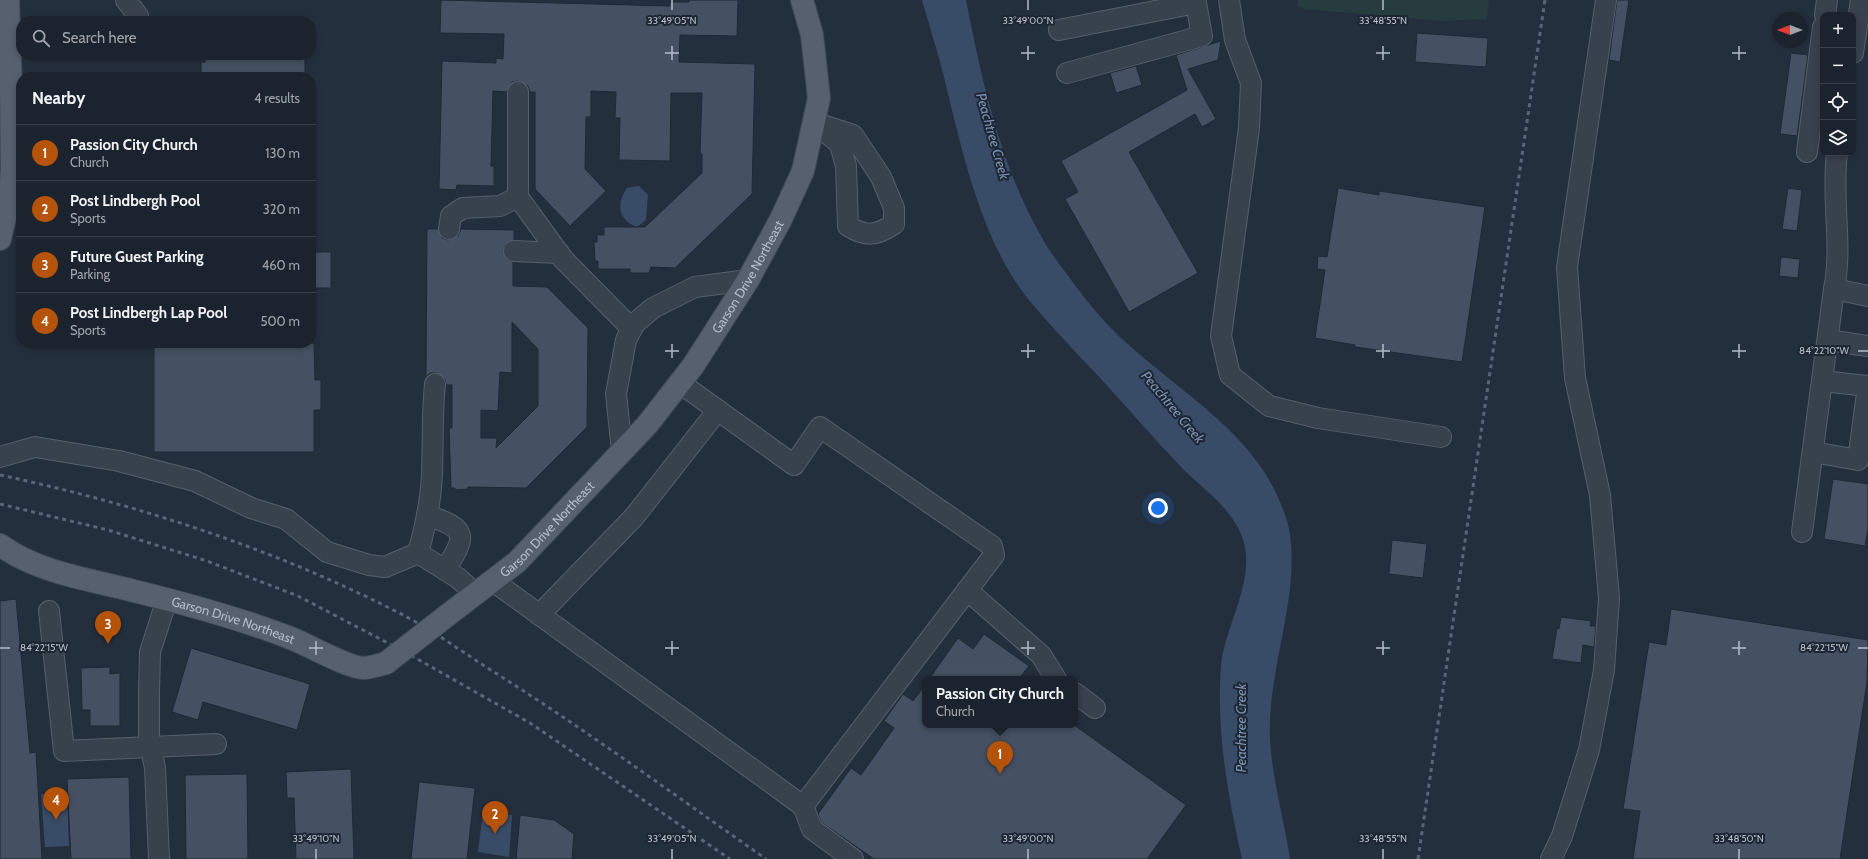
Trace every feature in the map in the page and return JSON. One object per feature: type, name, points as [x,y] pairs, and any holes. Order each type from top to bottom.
[{"type":"main road","points":[[0,239],[4,205],[12,171],[6,96],[8,0]]},
{"type":"main road","name":"Garson Drive Northeast","points":[[0,545],[17,557],[47,569],[167,599],[277,633],[308,645],[352,666],[362,668],[374,667],[386,662],[518,562],[647,425],[693,366],[748,280],[781,219],[803,171],[819,98],[812,35],[802,0]]},
{"type":"street","points":[[126,0],[138,16],[139,0]]},
{"type":"street","points":[[1551,859],[1562,836],[1590,750],[1604,670],[1609,598],[1600,495],[1575,378],[1567,267],[1606,0]]},
{"type":"street","points":[[1825,12],[1827,0]]},
{"type":"street","points":[[1854,48],[1861,0]]},
{"type":"street","points":[[1060,30],[1196,3],[1202,36],[1067,73]]},
{"type":"street","points":[[1199,22],[1230,8],[1235,40],[1251,83],[1249,128],[1221,336],[1230,375],[1269,406],[1318,418],[1441,437]]},
{"type":"street","points":[[1806,152],[1820,48]]},
{"type":"street","points":[[518,92],[518,197],[561,256],[563,275],[590,308],[597,312],[614,312],[632,329]]},
{"type":"street","points":[[814,122],[853,135],[881,177],[894,208],[894,224],[881,233],[860,233],[848,226],[846,166],[840,144],[814,122]]},
{"type":"street","points":[[1802,532],[1834,289],[1838,272],[1835,171],[1838,156]]},
{"type":"street","points":[[449,229],[451,216],[463,208],[500,206],[518,197]]},
{"type":"street","points":[[514,251],[561,256]]},
{"type":"street","points":[[622,451],[616,394],[626,340],[634,324],[652,308],[695,287],[748,280]]},
{"type":"street","points":[[1834,289],[1868,296]]},
{"type":"street","points":[[1828,340],[1868,346]]},
{"type":"street","points":[[1813,452],[1858,460],[1868,386],[1823,381]]},
{"type":"street","points":[[680,383],[794,465],[820,427],[992,546],[994,555],[803,806]]},
{"type":"street","points":[[418,553],[428,507],[432,476],[432,410],[435,384]]},
{"type":"street","points":[[539,615],[634,517],[718,410]]},
{"type":"street","points":[[0,457],[35,447],[119,462],[195,481],[251,508],[286,519],[327,552],[369,565],[385,567],[418,553]]},
{"type":"street","points":[[428,507],[457,528],[460,534],[458,550],[446,570]]},
{"type":"street","points":[[418,553],[446,570],[539,615],[803,806],[812,829],[853,859]]},
{"type":"street","points":[[967,590],[1041,655],[1054,676]]},
{"type":"street","points":[[149,692],[150,652],[167,599]]},
{"type":"street","points":[[48,611],[64,751],[150,742],[216,744]]},
{"type":"street","points":[[149,692],[135,702],[136,732],[150,742],[155,768],[158,859]]},
{"type":"street","points":[[149,692],[162,698],[163,720],[163,729],[150,742]]},
{"type":"street","points":[[1078,695],[1095,708]]},
{"type":"green space","points":[[1298,0],[1489,0],[1487,19],[1442,21],[1305,9],[1298,7]]},
{"type":"water","name":"Peachtree Creek","points":[[922,0],[966,0],[986,91],[1003,151],[1027,209],[1045,243],[1054,256],[1089,304],[1116,333],[1209,412],[1246,448],[1261,467],[1279,500],[1289,529],[1292,560],[1287,611],[1273,688],[1270,713],[1270,739],[1276,784],[1290,859],[1242,859],[1224,764],[1220,715],[1221,666],[1228,633],[1244,583],[1246,567],[1245,550],[1241,534],[1230,515],[1223,507],[1183,469],[1056,330],[1029,300],[1012,276],[984,219],[973,188],[941,65]]},
{"type":"water","points":[[639,186],[648,195],[646,220],[637,227],[626,220],[620,206],[623,194],[627,188]]},
{"type":"water","points":[[41,794],[67,794],[69,846],[45,847]]},
{"type":"water","points":[[483,812],[512,815],[509,857],[478,852]]},
{"type":"building","points":[[441,0],[670,6],[670,2],[689,2],[689,0],[738,0],[737,36],[680,35],[679,62],[755,64],[752,194],[675,268],[651,267],[649,273],[630,273],[630,269],[598,269],[598,261],[595,261],[594,242],[597,242],[597,235],[604,235],[604,227],[645,227],[702,173],[702,154],[700,154],[702,93],[671,93],[670,161],[619,160],[620,118],[615,118],[616,92],[591,91],[591,117],[586,117],[585,169],[606,191],[570,226],[535,189],[535,92],[530,92],[528,86],[518,81],[512,82],[507,92],[493,91],[491,166],[494,166],[494,186],[457,185],[456,190],[439,189],[442,61],[496,63],[496,58],[503,59],[504,34],[440,33]]},
{"type":"building","points":[[1617,0],[1629,0],[1620,62],[1609,60]]},
{"type":"building","points":[[1417,33],[1488,38],[1486,67],[1415,62]]},
{"type":"building","points":[[1221,41],[1218,60],[1188,69],[1216,119],[1202,127],[1195,114],[1129,152],[1198,273],[1129,312],[1065,199],[1078,192],[1061,161],[1187,90],[1176,55]]},
{"type":"building","points":[[1791,53],[1808,55],[1797,136],[1780,134]]},
{"type":"building","points":[[205,60],[305,60],[305,72],[201,72],[201,62],[205,62]]},
{"type":"building","points":[[1136,66],[1142,85],[1116,93],[1110,73]]},
{"type":"building","points":[[1338,188],[1379,195],[1379,191],[1485,207],[1462,362],[1355,347],[1355,345],[1315,338],[1325,270],[1317,269],[1318,256],[1327,257]]},
{"type":"building","points":[[1788,188],[1802,190],[1797,231],[1782,229]]},
{"type":"building","points":[[427,229],[438,229],[442,238],[448,240],[458,236],[461,229],[514,230],[514,240],[505,245],[503,251],[508,260],[513,262],[513,286],[547,287],[588,328],[587,427],[526,488],[468,487],[468,489],[455,490],[455,488],[451,488],[449,428],[452,428],[452,385],[446,385],[445,379],[436,373],[430,373],[426,377]],"holes":[[[512,322],[538,349],[538,406],[496,448],[497,438],[481,438],[481,410],[498,411],[500,372],[512,373]]]},
{"type":"building","points":[[316,252],[331,252],[331,288],[316,288]]},
{"type":"building","points":[[1781,257],[1800,259],[1798,278],[1779,276]]},
{"type":"building","points":[[154,348],[314,348],[315,380],[321,380],[321,410],[314,410],[314,452],[154,452]]},
{"type":"building","points":[[1833,479],[1868,484],[1868,529],[1865,546],[1824,539]]},
{"type":"building","points":[[1392,540],[1427,544],[1423,578],[1389,574]]},
{"type":"building","points":[[16,599],[30,753],[36,752],[42,859],[0,859],[0,601]]},
{"type":"building","points":[[1671,609],[1868,640],[1867,682],[1840,859],[1633,859],[1640,811],[1623,809],[1649,642],[1666,645]]},
{"type":"building","points":[[1561,617],[1591,621],[1590,626],[1596,626],[1594,647],[1583,645],[1581,663],[1552,659],[1557,628],[1559,629]]},
{"type":"building","points":[[984,634],[1029,666],[1021,676],[931,676],[958,638],[973,649]]},
{"type":"building","points":[[191,648],[310,684],[297,730],[203,702],[198,720],[172,712]]},
{"type":"building","points":[[110,667],[110,674],[120,673],[120,726],[90,726],[90,710],[82,710],[81,668]]},
{"type":"building","points":[[922,689],[922,728],[1078,728],[1186,805],[1147,859],[874,859],[821,822],[818,814],[851,768],[861,775],[894,728],[884,721],[903,694],[913,701]]},
{"type":"building","points":[[351,769],[354,859],[296,859],[294,798],[287,798],[286,772]]},
{"type":"building","points":[[247,774],[248,859],[186,859],[185,775]]},
{"type":"building","points":[[129,777],[131,859],[71,859],[67,779]]},
{"type":"building","points":[[419,782],[475,788],[467,859],[411,859]]},
{"type":"building","points":[[520,815],[554,820],[574,834],[572,859],[516,859]]},
{"type":"railway","points":[[1418,859],[1545,0]]},
{"type":"railway","points":[[0,475],[104,500],[207,532],[308,570],[405,616],[436,634],[557,713],[766,859]]},
{"type":"railway","points":[[0,504],[108,530],[207,561],[298,596],[405,652],[530,723],[730,859]]},
{"type":"place","name":"Future Guest Parking","points":[[108,644]]},
{"type":"place","name":"Passion City Church","points":[[1000,774]]},
{"type":"place","name":"Post Lindbergh Lap Pool","points":[[56,820]]},
{"type":"place","name":"Post Lindbergh Pool","points":[[495,834]]}]
